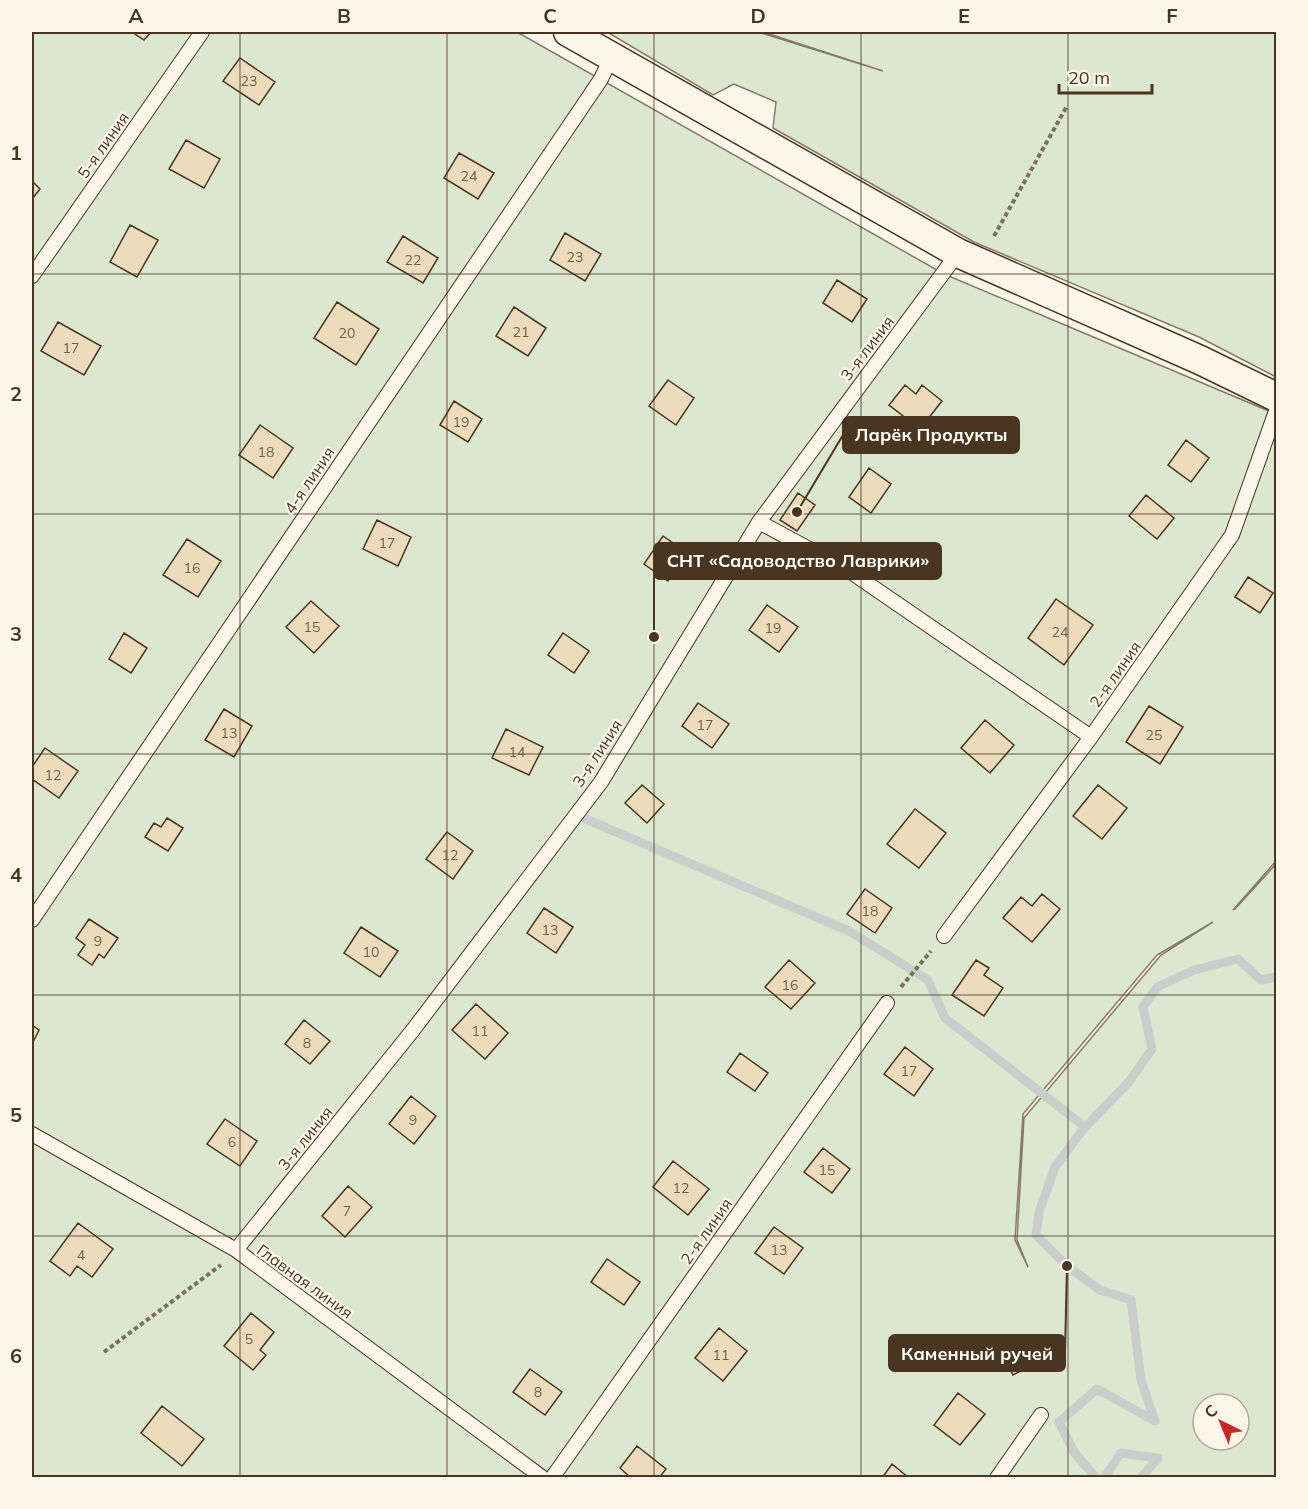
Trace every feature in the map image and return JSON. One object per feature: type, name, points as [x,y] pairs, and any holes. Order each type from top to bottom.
[{"type":"street","points":[[568,32],[968,258],[1200,360],[1276,397]]},
{"type":"lane","name":"5-я линия","points":[[32,276],[202,32]]},
{"type":"lane","name":"4-я линия","points":[[32,920],[601,79],[612,56]]},
{"type":"lane","name":"3-я линия","points":[[236,1250],[413,1030],[601,782],[759,522],[968,258]]},
{"type":"lane","name":"2-я линия","points":[[944,936],[1091,737],[1232,535],[1276,411]]},
{"type":"lane","points":[[759,522],[848,570],[1091,737]]},
{"type":"lane","name":"2-я линия","points":[[552,1478],[887,1003]]},
{"type":"lane","name":"Главная линия","points":[[32,1134],[236,1250],[543,1478]]},
{"type":"lane","points":[[997,1478],[1041,1415]]},
{"type":"path","points":[[968,258],[1067,106]]},
{"type":"path","points":[[910,976],[918,965]]},
{"type":"path","points":[[104,1352],[228,1260],[236,1250]]},
{"type":"green space","points":[[32,32],[517,32],[944,274],[1276,414],[1276,861],[1233,910],[1276,864],[1276,1477],[32,1477]],"holes":[[[1213,922],[1161,955],[1024,1118],[1017,1240],[1028,1267],[1015,1240],[1023,1114],[1157,955]]]},
{"type":"green space","points":[[607,32],[758,32],[883,71],[763,32],[1276,32],[1276,377],[1199,337],[974,242],[773,128],[776,102],[734,84],[713,95]]},
{"type":"building","points":[[132,32],[151,32],[144,40]]},
{"type":"building","points":[[240,58],[275,82],[259,105],[223,81]]},
{"type":"building","points":[[186,140],[220,159],[204,188],[169,169]]},
{"type":"building","points":[[459,153],[494,173],[478,199],[444,178]]},
{"type":"building","points":[[32,181],[40,189],[32,199]]},
{"type":"building","points":[[130,225],[158,240],[137,277],[110,262]]},
{"type":"building","points":[[565,233],[601,254],[585,281],[550,260]]},
{"type":"building","points":[[403,236],[438,258],[423,283],[387,262]]},
{"type":"building","points":[[837,280],[867,299],[852,322],[823,303]]},
{"type":"building","points":[[337,302],[379,329],[356,365],[314,338]]},
{"type":"building","points":[[514,307],[546,328],[528,356],[496,336]]},
{"type":"building","points":[[58,322],[101,346],[84,375],[41,351]]},
{"type":"building","points":[[668,380],[694,398],[676,425],[649,406]]},
{"type":"building","points":[[905,385],[916,394],[922,385],[942,401],[920,429],[889,405]]},
{"type":"building","points":[[454,401],[482,419],[468,442],[440,425]]},
{"type":"building","points":[[260,425],[293,448],[273,478],[239,455]]},
{"type":"building","points":[[1186,440],[1209,458],[1191,482],[1168,465]]},
{"type":"building","points":[[869,468],[891,484],[871,513],[849,497]]},
{"type":"building","points":[[798,493],[815,505],[797,531],[780,520]]},
{"type":"building","points":[[1146,495],[1174,518],[1157,539],[1129,516]]},
{"type":"building","points":[[377,520],[411,537],[398,566],[363,549]]},
{"type":"building","points":[[663,536],[676,545],[671,553],[682,560],[668,581],[644,564]]},
{"type":"building","points":[[187,539],[221,561],[198,597],[163,575]]},
{"type":"building","points":[[1248,577],[1273,593],[1260,613],[1235,597]]},
{"type":"building","points":[[1056,599],[1093,625],[1064,665],[1028,638]]},
{"type":"building","points":[[311,601],[339,626],[314,653],[286,627]]},
{"type":"building","points":[[767,605],[798,627],[779,652],[749,630]]},
{"type":"building","points":[[124,633],[147,648],[131,673],[109,659]]},
{"type":"building","points":[[563,633],[589,651],[574,673],[548,655]]},
{"type":"building","points":[[698,703],[729,724],[712,748],[682,726]]},
{"type":"building","points":[[1149,706],[1183,727],[1160,764],[1126,742]]},
{"type":"building","points":[[224,709],[252,726],[234,757],[205,740]]},
{"type":"building","points":[[985,720],[1014,745],[990,773],[961,748]]},
{"type":"building","points":[[506,729],[543,747],[529,775],[492,758]]},
{"type":"building","points":[[45,748],[78,771],[59,798],[32,779],[32,767]]},
{"type":"building","points":[[642,785],[664,804],[647,823],[625,803]]},
{"type":"building","points":[[1098,785],[1127,808],[1102,839],[1073,816]]},
{"type":"building","points":[[915,809],[946,833],[919,868],[887,844]]},
{"type":"building","points":[[167,818],[183,828],[168,851],[145,837],[154,823],[161,827]]},
{"type":"building","points":[[447,832],[473,851],[453,879],[426,859]]},
{"type":"building","points":[[865,889],[892,908],[875,933],[847,914]]},
{"type":"building","points":[[1042,894],[1060,909],[1032,942],[1003,918],[1021,897],[1032,906]]},
{"type":"building","points":[[544,908],[573,927],[556,953],[527,933]]},
{"type":"building","points":[[89,919],[118,938],[104,958],[99,954],[92,965],[78,955],[85,945],[76,938]]},
{"type":"building","points":[[361,927],[398,951],[380,977],[344,953]]},
{"type":"building","points":[[789,960],[815,983],[791,1009],[765,987]]},
{"type":"building","points":[[976,960],[989,968],[984,975],[1003,988],[984,1016],[952,995]]},
{"type":"building","points":[[476,1004],[508,1033],[485,1059],[452,1030]]},
{"type":"building","points":[[304,1020],[330,1041],[310,1064],[285,1044]]},
{"type":"building","points":[[32,1025],[39,1030],[32,1044]]},
{"type":"building","points":[[905,1047],[933,1069],[914,1096],[884,1074]]},
{"type":"building","points":[[740,1053],[768,1073],[755,1091],[727,1072]]},
{"type":"building","points":[[411,1096],[436,1116],[414,1144],[389,1124]]},
{"type":"building","points":[[225,1119],[257,1141],[240,1166],[207,1144]]},
{"type":"building","points":[[823,1148],[850,1169],[832,1193],[804,1172]]},
{"type":"building","points":[[673,1161],[709,1189],[688,1215],[653,1187]]},
{"type":"building","points":[[348,1186],[372,1207],[345,1237],[322,1216]]},
{"type":"building","points":[[78,1223],[113,1249],[92,1277],[77,1266],[70,1276],[50,1261]]},
{"type":"building","points":[[774,1227],[803,1248],[784,1274],[755,1253]]},
{"type":"building","points":[[607,1259],[640,1282],[624,1305],[591,1282]]},
{"type":"building","points":[[251,1313],[274,1332],[260,1350],[266,1355],[253,1370],[224,1346]]},
{"type":"building","points":[[719,1328],[747,1351],[723,1381],[695,1358]]},
{"type":"building","points":[[1028,1335],[1042,1359],[1013,1375],[1000,1351]]},
{"type":"building","points":[[530,1369],[562,1392],[545,1415],[513,1392]]},
{"type":"building","points":[[958,1393],[985,1414],[960,1445],[934,1425]]},
{"type":"building","points":[[162,1406],[204,1439],[182,1466],[141,1433]]},
{"type":"building","points":[[637,1446],[666,1469],[659,1478],[631,1478],[620,1468]]},
{"type":"building","points":[[892,1464],[909,1478],[882,1478]]},
{"type":"waterway","points":[[581,817],[849,931],[928,980],[945,1018],[1085,1127]]},
{"type":"waterway","points":[[1096,1478],[1074,1452],[1059,1422],[1097,1389],[1155,1421],[1141,1380],[1131,1300],[1100,1290],[1067,1266],[1036,1235],[1039,1212],[1055,1167],[1085,1127],[1128,1083],[1152,1049],[1143,1007],[1157,987],[1194,970],[1238,959],[1261,980],[1276,977]]},
{"type":"waterway","points":[[1104,1478],[1121,1453],[1158,1458],[1141,1478]]},
{"type":"place","name":"Ларёк Продукты","points":[[797,512]]},
{"type":"place","name":"СНТ «Садоводство Лаврики»","points":[[654,637]]},
{"type":"place","name":"Каменный ручей","points":[[1067,1266]]}]
